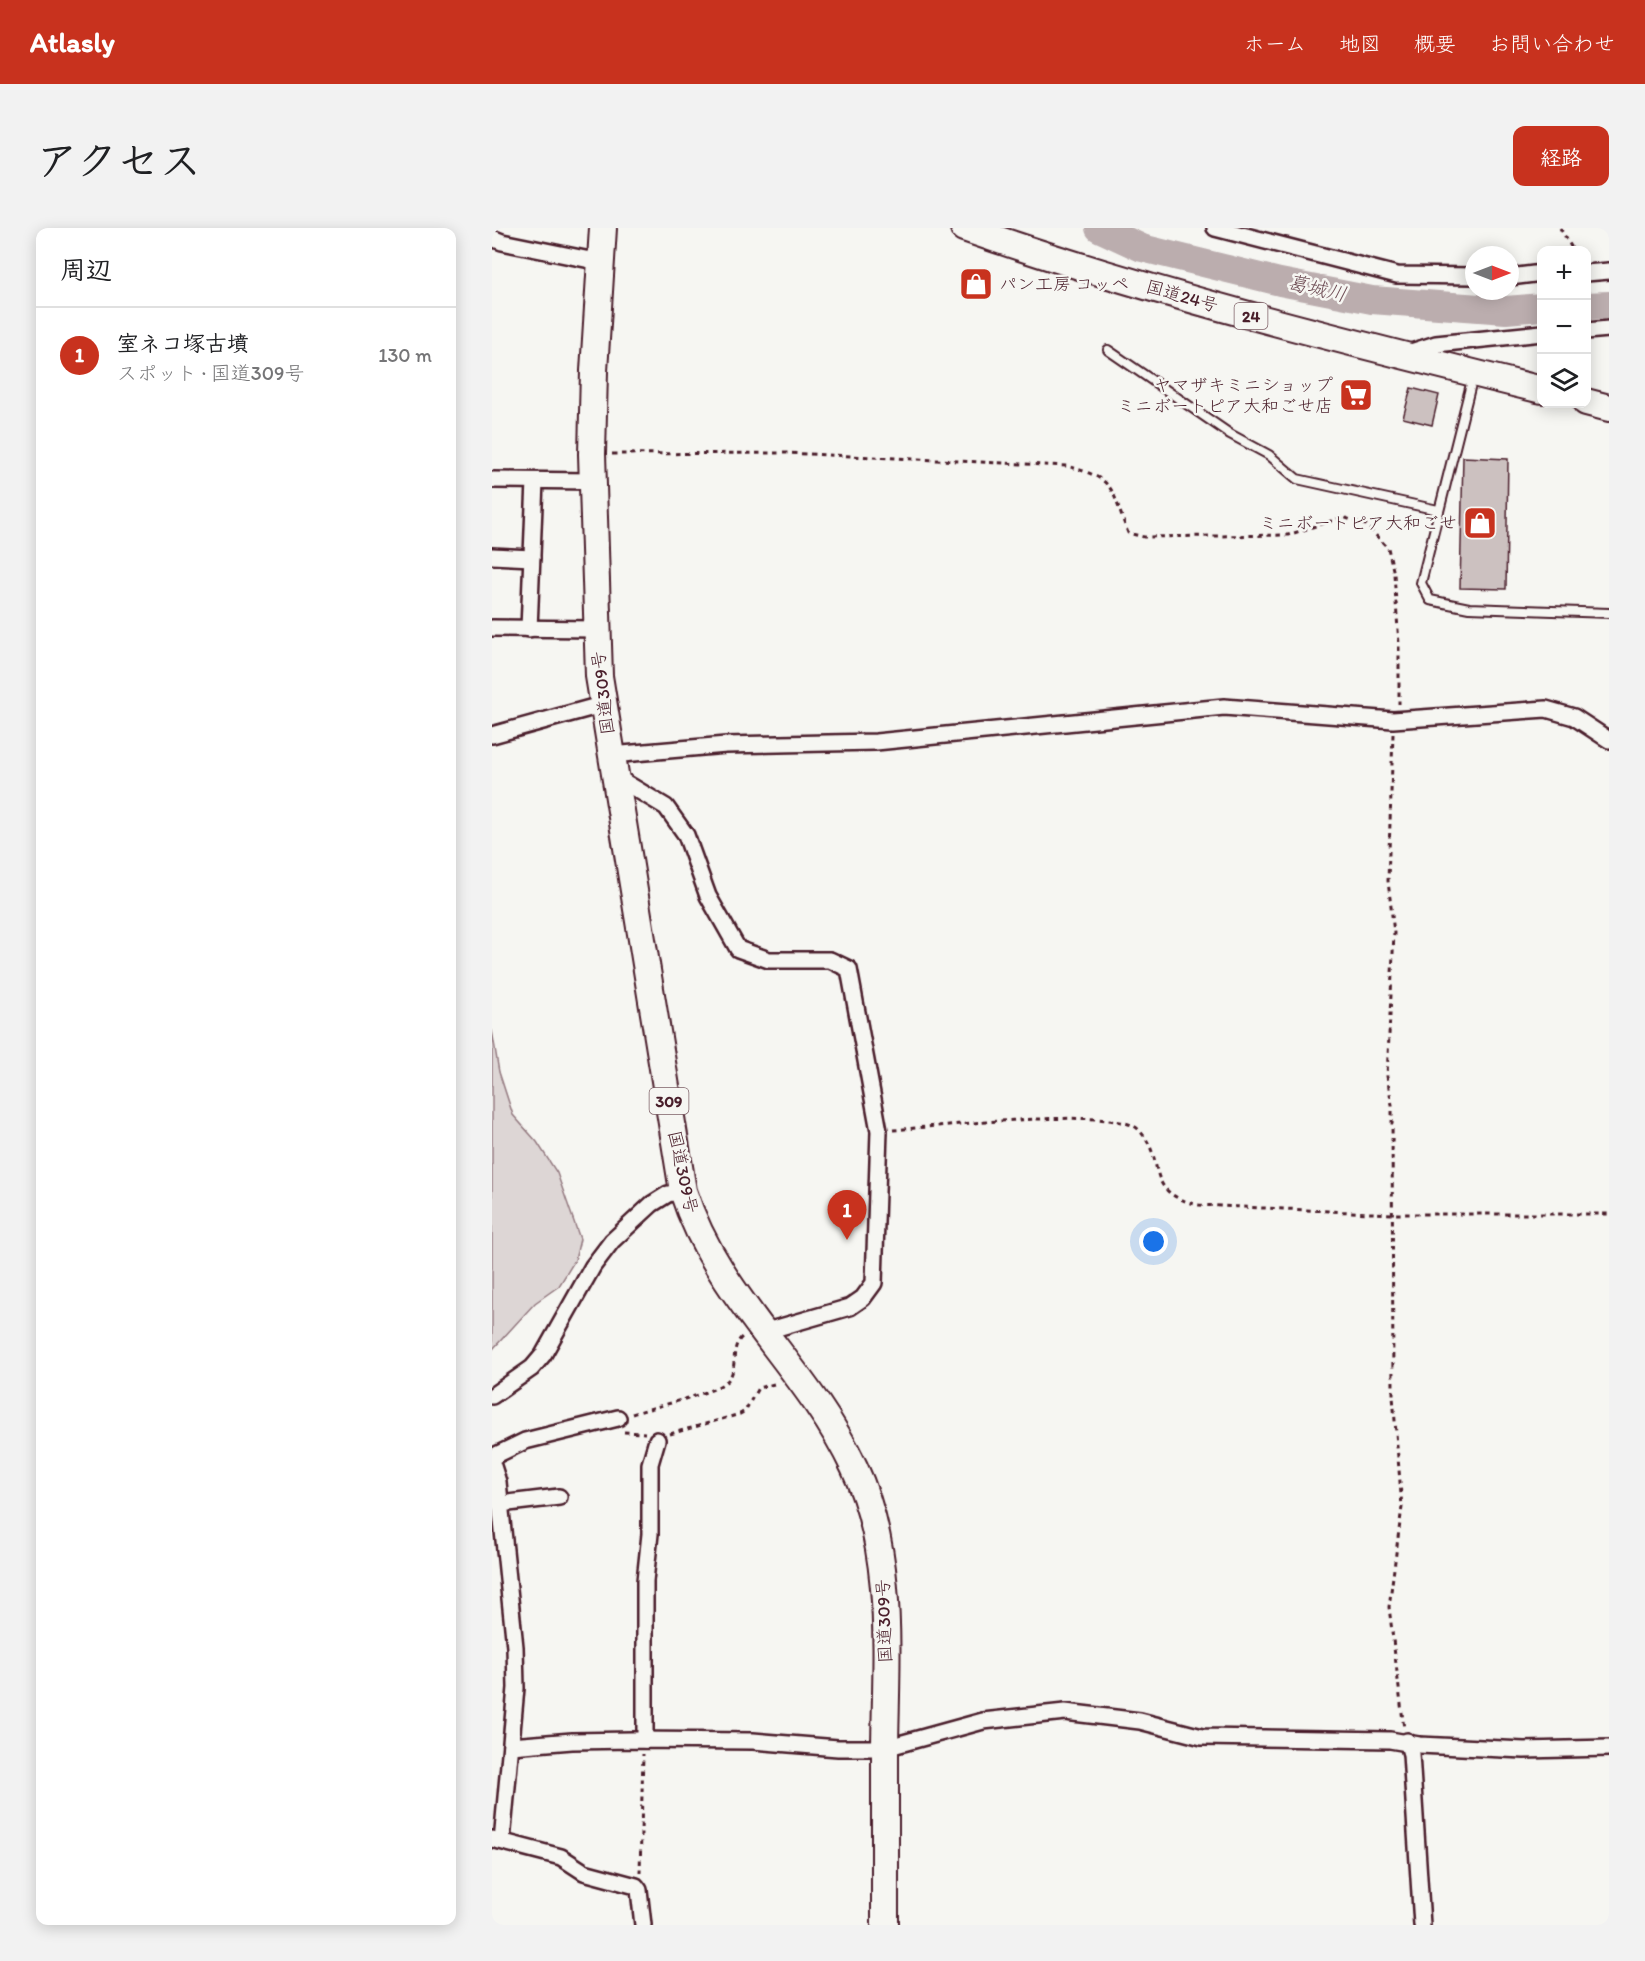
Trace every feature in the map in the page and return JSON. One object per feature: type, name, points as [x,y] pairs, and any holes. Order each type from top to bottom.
[{"type":"highway","name":"国道309号","points":[[603,228],[592,454],[596,629],[602,705],[614,766],[683,1191],[703,1244],[723,1278],[814,1397],[854,1467],[874,1527],[881,1563],[886,1626],[885,1925]]},
{"type":"highway","name":"国道24号","points":[[964,228],[1180,296],[1400,356],[1537,389]]},
{"type":"highway","points":[[1591,403],[1609,408]]},
{"type":"street","points":[[1215,228],[1397,275],[1465,276]]},
{"type":"street","points":[[492,238],[600,262]]},
{"type":"street","points":[[1591,273],[1609,271]]},
{"type":"street","points":[[1519,276],[1537,274]]},
{"type":"street","points":[[1591,331],[1609,329]]},
{"type":"street","points":[[1400,356],[1436,344],[1537,334]]},
{"type":"street","points":[[492,480],[592,481]]},
{"type":"street","points":[[529,628],[535,481]]},
{"type":"street","points":[[492,556],[532,558]]},
{"type":"street","points":[[492,628],[596,629]]},
{"type":"street","points":[[492,735],[602,705]]},
{"type":"street","points":[[614,766],[726,745],[876,742],[1224,707],[1393,720],[1546,708],[1574,717],[1609,740]]},
{"type":"street","points":[[614,766],[666,807],[687,835],[708,896],[738,949],[769,960],[830,960],[849,969],[879,1131],[874,1283],[863,1298],[850,1307],[761,1329]]},
{"type":"street","points":[[492,1396],[532,1368],[543,1355],[593,1266],[612,1241],[652,1204],[668,1194],[683,1191]]},
{"type":"street","points":[[492,1458],[542,1436],[618,1418]]},
{"type":"street","points":[[645,1740],[645,1581],[651,1525],[650,1464],[657,1440]]},
{"type":"street","points":[[492,1462],[498,1482],[515,1647],[516,1688],[511,1746],[497,1840],[561,1857],[584,1872],[632,1884],[639,1890],[643,1925]]},
{"type":"street","points":[[500,1504],[559,1497]]},
{"type":"street","points":[[511,1746],[572,1741],[645,1740],[753,1741],[838,1748],[885,1748],[983,1721],[1065,1712],[1140,1721],[1202,1737],[1407,1741],[1419,1745],[1524,1750],[1609,1748]]},
{"type":"street","points":[[1407,1741],[1411,1754],[1422,1925]]},
{"type":"lane","points":[[1108,350],[1230,434],[1269,455],[1297,479],[1438,510]]},
{"type":"lane","points":[[1473,374],[1421,583],[1430,600],[1469,608],[1609,613]]},
{"type":"path","points":[[1560,228],[1571,246]]},
{"type":"path","points":[[592,454],[786,453],[1067,466],[1092,473],[1112,487],[1128,533],[1144,537],[1288,535],[1343,517],[1366,525],[1388,548],[1394,574],[1401,698],[1393,720],[1388,881],[1394,933],[1387,1076],[1392,1106],[1393,1396],[1402,1507],[1389,1607],[1407,1741]]},
{"type":"path","points":[[879,1131],[1039,1119],[1117,1120],[1137,1127],[1153,1154],[1157,1175],[1166,1192],[1181,1201],[1199,1205],[1393,1214],[1609,1214]]},
{"type":"path","points":[[618,1418],[699,1394],[727,1381],[732,1373],[736,1342],[761,1329]]},
{"type":"path","points":[[657,1440],[676,1432],[740,1414],[745,1411],[758,1388],[800,1378]]},
{"type":"path","points":[[639,1890],[645,1740]]},
{"type":"shaded area","points":[[492,1030],[499,1072],[513,1115],[537,1142],[557,1173],[580,1239],[575,1260],[559,1286],[535,1303],[492,1350]]},
{"type":"building","points":[[1411,388],[1439,395],[1432,425],[1403,418]]},
{"type":"building","points":[[1463,457],[1508,459],[1506,589],[1460,588]]},
{"type":"waterway","name":"葛城川","points":[[1099,228],[1142,248],[1280,282],[1372,300],[1506,310],[1537,307]]},
{"type":"waterway","name":"葛城川","points":[[1591,306],[1609,305]]},
{"type":"place","name":"パン工房 コッペ","points":[[976,284]]},
{"type":"place","name":"ヤマザキミニショップ ミニボートピア大和ごせ店","points":[[1356,395]]},
{"type":"place","name":"ミニボートピア大和ごせ","points":[[1480,523]]},
{"type":"place","name":"室ネコ塚古墳","points":[[847,1240]]}]
